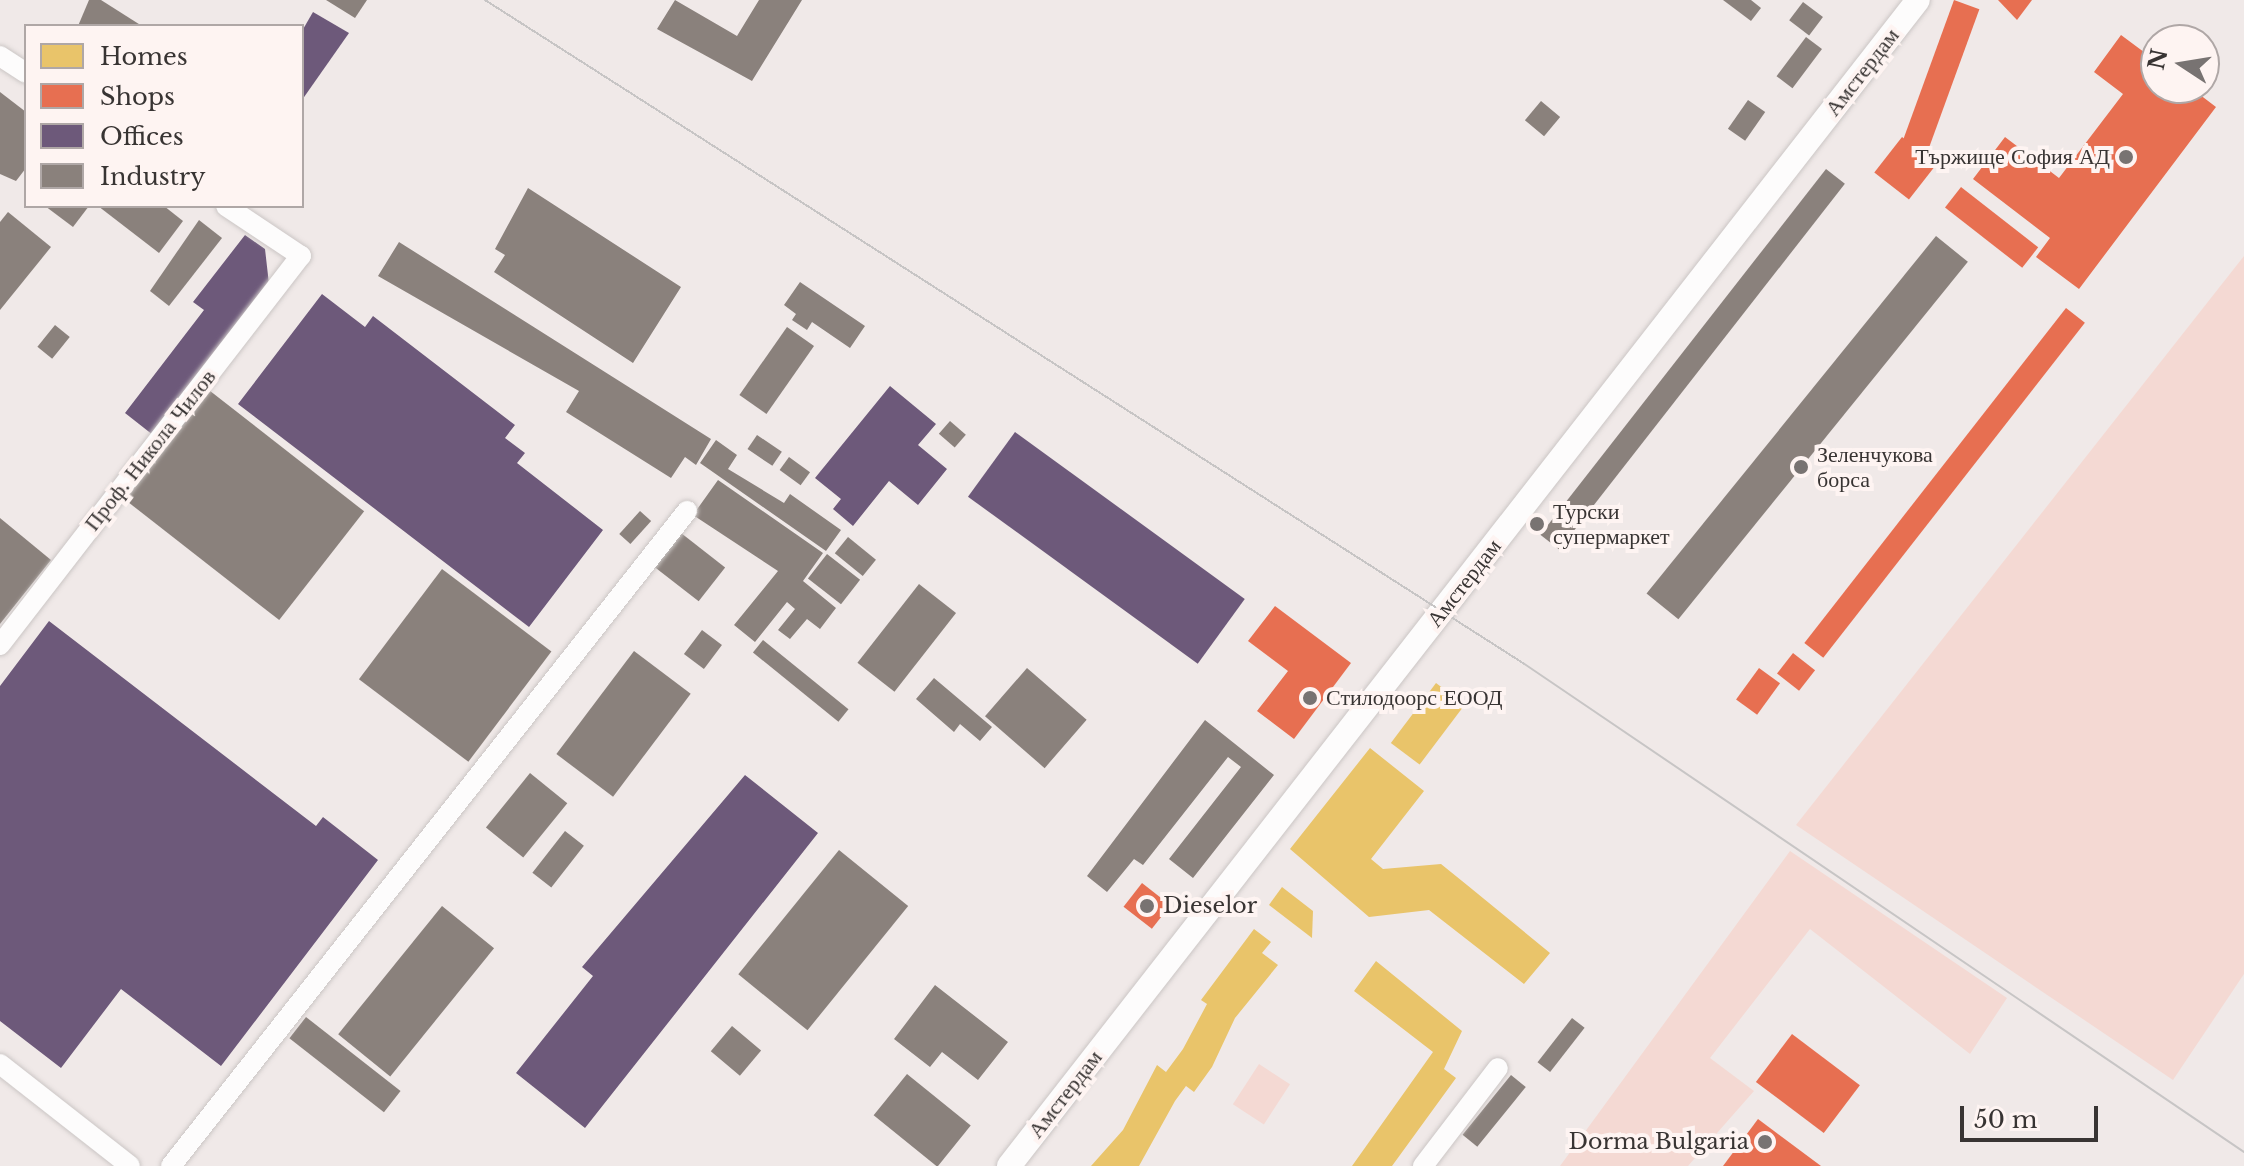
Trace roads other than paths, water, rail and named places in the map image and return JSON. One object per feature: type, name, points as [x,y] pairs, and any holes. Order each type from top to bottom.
[{"type":"street","name":"Амстердам","points":[[1009,1166],[1918,0]]},
{"type":"street","points":[[0,56],[24,72]]},
{"type":"street","name":"Проф. Никола Чилов","points":[[0,645],[301,256],[229,208]]},
{"type":"street","points":[[171,1166],[687,511]]},
{"type":"street","points":[[0,1064],[130,1166]]},
{"type":"street","points":[[1423,1166],[1498,1068]]},
{"type":"tram line","points":[[485,0],[1523,663],[2244,1152]]},
{"type":"place","name":"Тържище София АД","points":[[2126,157]]},
{"type":"place","name":"Зеленчукова борса","points":[[1801,467]]},
{"type":"place","name":"Турски супермаркет","points":[[1537,524]]},
{"type":"place","name":"Стилодоорс ЕООД","points":[[1310,698]]},
{"type":"place","name":"Dieselor","points":[[1147,906]]},
{"type":"place","name":"Dorma Bulgaria","points":[[1765,1142]]}]
